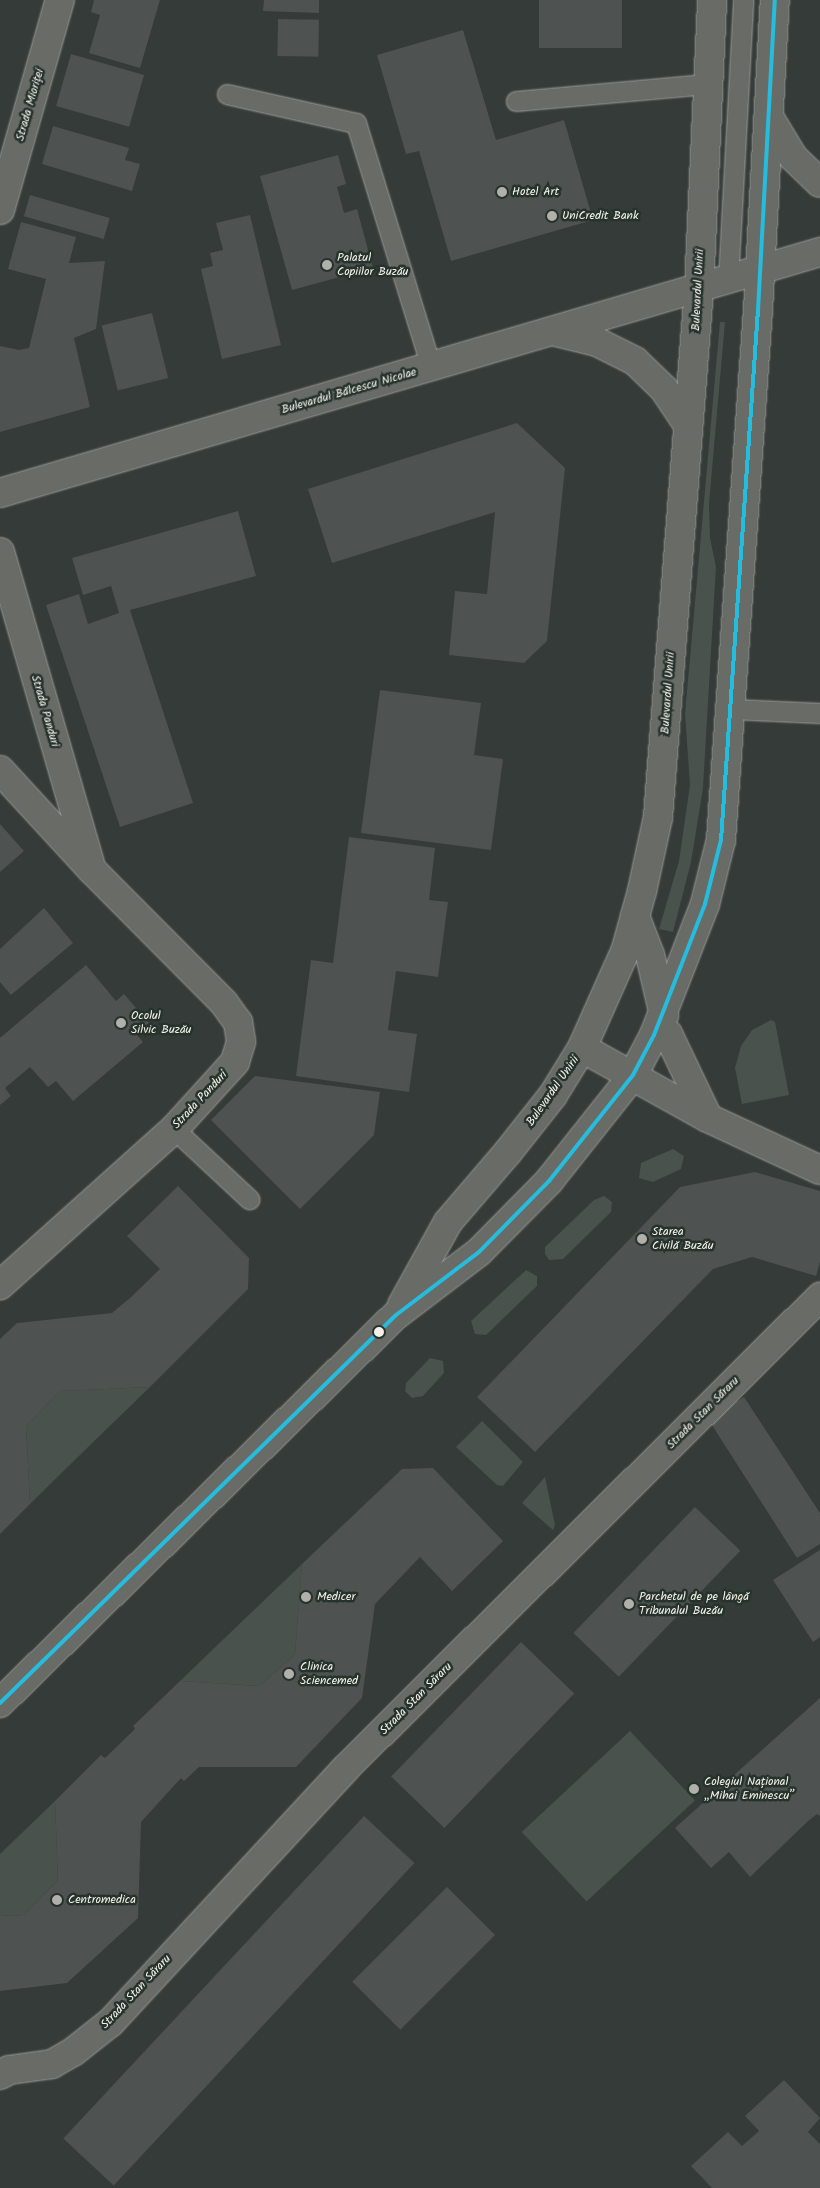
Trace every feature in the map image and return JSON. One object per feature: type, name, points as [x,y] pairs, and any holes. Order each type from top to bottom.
[{"type":"street","name":"Strada Mioriței","points":[[0,210],[60,0]]},
{"type":"street","name":"Bulevardul Unirii","points":[[396,1315],[448,1222],[519,1138],[582,1048],[626,949],[635,916],[658,817],[699,289],[712,0]]},
{"type":"street","name":"Bulevardul Unirii","points":[[0,1703],[396,1315],[493,1238],[549,1181],[633,1075],[662,1026],[705,904],[721,840],[760,272],[776,0]]},
{"type":"street","points":[[769,117],[792,157],[820,183]]},
{"type":"street","name":"Bulevardul Bălcescu Nicolae","points":[[0,493],[760,272],[820,252]]},
{"type":"street","points":[[554,332],[597,342],[635,361],[664,388],[688,425]]},
{"type":"street","name":"Strada Panduri","points":[[0,552],[92,870]]},
{"type":"street","name":"Strada Panduri","points":[[0,770],[92,870],[208,986],[238,1022],[241,1042],[235,1062],[174,1128],[0,1285]]},
{"type":"street","points":[[635,916],[650,955],[662,1026],[708,1118]]},
{"type":"street","points":[[582,1048],[708,1118],[820,1170]]},
{"type":"street","name":"Strada Stan Săraru","points":[[0,2075],[8,2070],[52,2064],[73,2052],[111,2022],[338,1776],[820,1297]]},
{"type":"lane","points":[[728,281],[743,0]]},
{"type":"lane","points":[[516,101],[708,84]]},
{"type":"lane","points":[[227,94],[356,123],[430,367]]},
{"type":"lane","points":[[730,709],[820,713]]},
{"type":"lane","points":[[174,1128],[249,1199]]},
{"type":"shaded area","points":[[720,322],[725,322],[709,504],[710,538],[716,567],[703,788],[691,862],[673,932],[659,929],[679,861],[690,785],[685,714]]},
{"type":"shaded area","points":[[771,1020],[775,1022],[789,1095],[742,1104],[735,1068],[741,1046],[752,1030]]},
{"type":"shaded area","points":[[673,1149],[684,1156],[681,1169],[653,1182],[639,1178],[641,1163]]},
{"type":"shaded area","points":[[604,1196],[612,1202],[611,1212],[563,1259],[549,1260],[545,1254],[545,1247],[594,1200]]},
{"type":"shaded area","points":[[526,1270],[537,1276],[537,1286],[486,1335],[475,1334],[471,1321]]},
{"type":"shaded area","points":[[430,1358],[443,1361],[444,1373],[423,1396],[412,1398],[405,1391],[406,1383]]},
{"type":"shaded area","points":[[150,1387],[30,1504],[26,1426],[60,1391]]},
{"type":"shaded area","points":[[482,1421],[523,1462],[503,1486],[497,1485],[456,1447]]},
{"type":"shaded area","points":[[545,1477],[555,1525],[553,1530],[522,1503]]},
{"type":"shaded area","points":[[302,1564],[295,1654],[259,1686],[180,1681]]},
{"type":"shaded area","points":[[630,1731],[695,1800],[587,1901],[522,1832]]},
{"type":"shaded area","points":[[55,1801],[58,1880],[24,1915],[0,1916],[0,1854]]},
{"type":"building","points":[[94,0],[160,0],[140,68],[89,53],[100,15],[91,12]]},
{"type":"building","points":[[264,0],[319,0],[319,13],[263,11]]},
{"type":"building","points":[[539,0],[622,0],[622,48],[539,48]]},
{"type":"building","points":[[278,19],[319,20],[318,57],[277,56]]},
{"type":"building","points":[[463,30],[496,140],[564,120],[593,220],[451,261],[419,151],[406,154],[377,55]]},
{"type":"building","points":[[71,54],[144,75],[129,127],[56,106]]},
{"type":"building","points":[[53,126],[129,148],[125,160],[140,164],[132,191],[42,164]]},
{"type":"building","points":[[338,155],[346,184],[337,187],[344,213],[357,209],[373,268],[292,290],[260,176]]},
{"type":"building","points":[[30,195],[110,218],[104,239],[24,216]]},
{"type":"building","points":[[250,215],[281,345],[222,359],[201,269],[213,266],[210,253],[223,250],[216,223]]},
{"type":"building","points":[[21,222],[76,237],[69,263],[105,261],[96,329],[74,338],[90,407],[0,432],[0,346],[19,350],[29,348],[46,279],[8,269]]},
{"type":"building","points":[[152,313],[168,378],[118,391],[102,326]]},
{"type":"building","points":[[517,423],[565,468],[547,641],[524,663],[449,655],[455,591],[487,594],[495,512],[332,563],[308,489]]},
{"type":"building","points":[[238,511],[256,576],[130,610],[193,803],[120,827],[46,605],[79,594],[88,624],[119,613],[111,586],[83,595],[72,558]]},
{"type":"building","points":[[380,690],[481,703],[474,755],[503,759],[491,850],[361,833]]},
{"type":"building","points":[[0,824],[24,851],[0,872]]},
{"type":"building","points":[[349,837],[435,848],[429,900],[448,902],[438,977],[396,971],[388,1030],[417,1034],[409,1092],[296,1076],[311,960],[333,963]]},
{"type":"building","points":[[44,908],[73,943],[11,995],[0,982],[0,949]]},
{"type":"building","points":[[86,965],[116,1001],[124,994],[149,1023],[136,1034],[143,1042],[73,1101],[56,1081],[48,1087],[30,1067],[5,1088],[11,1096],[0,1105],[0,1038]]},
{"type":"building","points":[[255,1076],[380,1092],[374,1135],[300,1209],[211,1120]]},
{"type":"building","points":[[755,1172],[820,1191],[820,1262],[816,1276],[752,1257],[713,1269],[535,1452],[477,1397],[680,1187]]},
{"type":"building","points":[[178,1186],[249,1258],[248,1289],[150,1387],[60,1391],[26,1426],[30,1504],[0,1534],[0,1339],[17,1323],[112,1313],[130,1298],[160,1269],[127,1236]]},
{"type":"building","points":[[744,1397],[820,1513],[820,1544],[797,1558],[708,1419]]},
{"type":"building","points":[[433,1468],[503,1541],[452,1591],[420,1557],[375,1604],[362,1698],[296,1767],[199,1767],[184,1781],[181,1778],[141,1822],[138,1918],[67,1983],[0,1991],[0,1916],[24,1915],[58,1880],[55,1801],[101,1755],[105,1758],[135,1729],[133,1726],[180,1681],[259,1686],[278,1670],[295,1654],[302,1564],[402,1469]]},
{"type":"building","points":[[695,1507],[740,1551],[619,1677],[573,1633]]},
{"type":"building","points":[[820,1550],[820,1637],[813,1642],[773,1580]]},
{"type":"building","points":[[521,1642],[574,1693],[444,1828],[391,1777]]},
{"type":"building","points":[[820,1698],[820,1816],[817,1814],[807,1822],[750,1877],[729,1852],[711,1868],[675,1828]]},
{"type":"building","points":[[364,1816],[414,1863],[114,2186],[63,2139]]},
{"type":"building","points":[[447,1887],[495,1935],[400,2030],[352,1982]]},
{"type":"building","points":[[784,2080],[820,2118],[808,2132],[820,2144],[820,2188],[712,2188],[691,2166],[728,2132],[742,2146],[759,2131],[745,2116]]},
{"type":"transit line","points":[[0,1703],[396,1315],[479,1252],[549,1181],[633,1075],[654,1035],[705,904],[721,840],[758,310],[775,0]]},
{"type":"place","name":"Hotel Art","points":[[502,192]]},
{"type":"place","name":"UniCredit Bank","points":[[552,216]]},
{"type":"place","name":"Palatul Copiilor Buzău","points":[[327,265]]},
{"type":"place","name":"Ocolul Silvic Buzău","points":[[121,1023]]},
{"type":"place","name":"Starea Civilă Buzău","points":[[642,1239]]},
{"type":"place","name":"Medicer","points":[[306,1597]]},
{"type":"place","name":"Parchetul de pe lângă Tribunalul Buzău","points":[[629,1604]]},
{"type":"place","name":"Clinica Sciencemed","points":[[289,1674]]},
{"type":"place","name":"Colegiul Național „Mihai Eminescu”","points":[[694,1789]]},
{"type":"place","name":"Centromedica","points":[[57,1900]]}]
